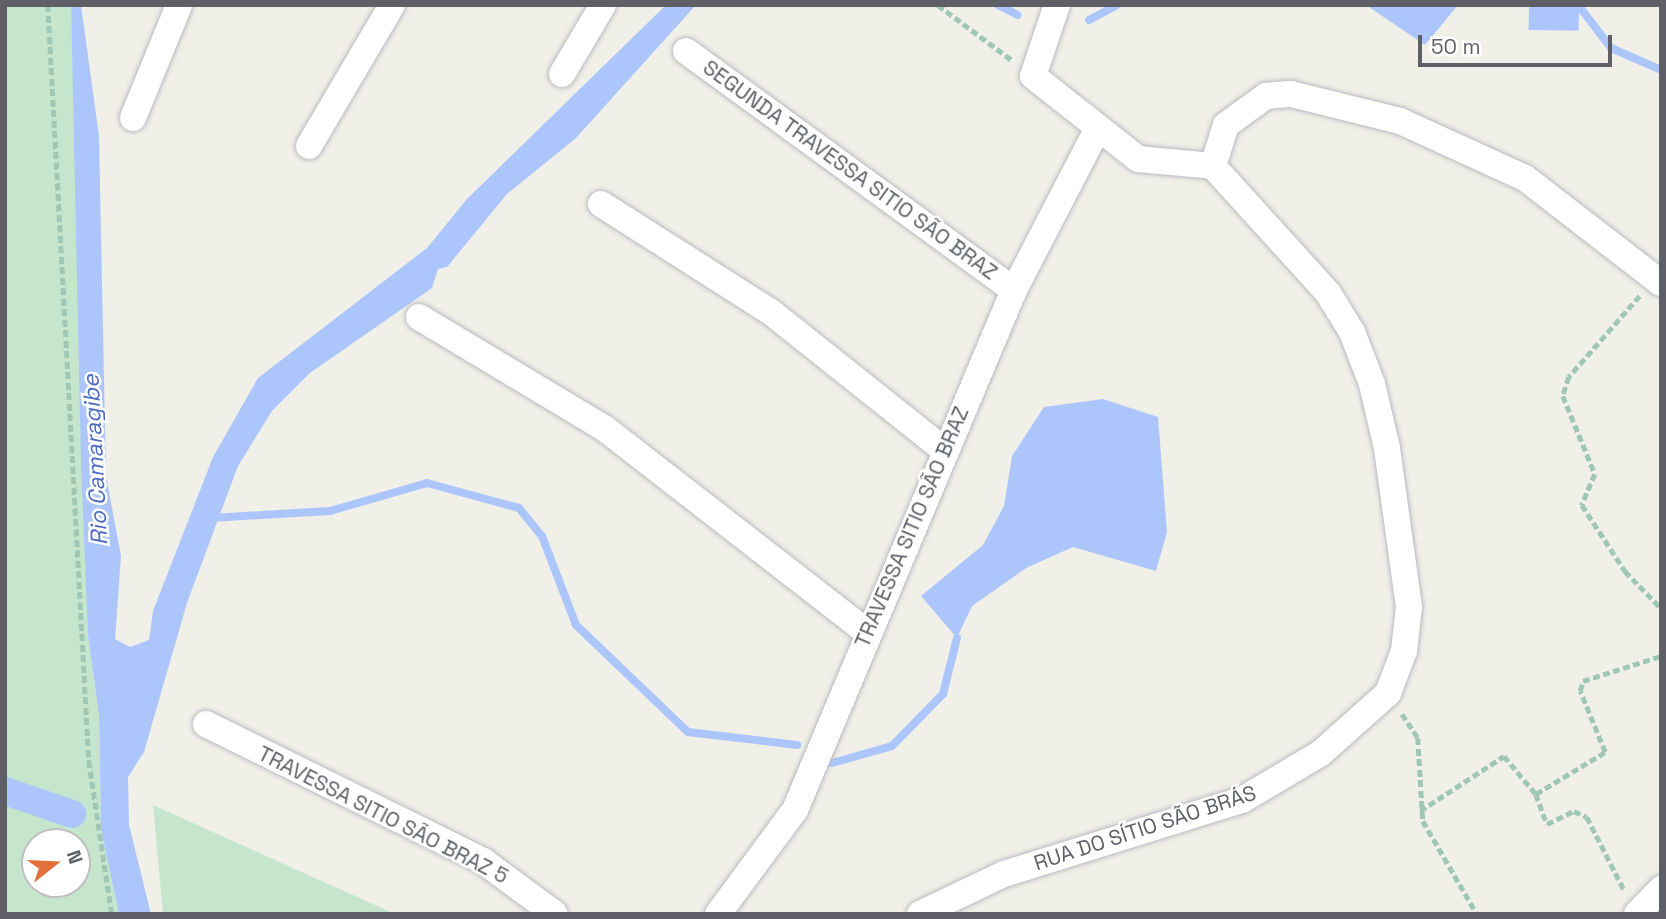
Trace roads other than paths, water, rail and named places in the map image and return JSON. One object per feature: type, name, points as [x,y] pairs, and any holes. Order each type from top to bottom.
[{"type":"street","points":[[133,118],[179,5]]},
{"type":"street","points":[[309,146],[392,5]]},
{"type":"street","points":[[562,74],[603,5]]},
{"type":"street","points":[[1057,5],[1033,76],[1096,132],[1150,163],[1213,166],[1226,125],[1242,108],[1291,94],[1327,102],[1400,121],[1525,178],[1658,281]]},
{"type":"street","name":"SEGUNDA TRAVESSA SITIO SÃO BRAZ","points":[[686,51],[1014,290]]},
{"type":"street","name":"TRAVESSA SITIO SÃO BRAZ","points":[[718,914],[795,810],[943,449],[1014,290],[1096,132]]},
{"type":"street","name":"RUA DO SÍTIO SÃO BRÁS","points":[[920,914],[1004,874],[1242,800],[1321,753],[1388,693],[1404,651],[1409,607],[1388,448],[1372,384],[1352,332],[1328,293],[1213,166]]},
{"type":"street","points":[[601,204],[772,313],[943,449]]},
{"type":"street","points":[[419,317],[604,428],[868,633]]},
{"type":"street","name":"TRAVESSA SITIO SÃO BRAZ 5","points":[[206,724],[483,862],[555,914]]},
{"type":"street","points":[[1633,908],[1661,889]]},
{"type":"water","name":"Rio Camaragibe","points":[[71,5],[81,5],[99,136],[106,476],[121,556],[115,639],[130,647],[149,640],[153,611],[213,457],[258,378],[427,248],[467,199],[666,5],[696,5],[576,138],[507,194],[447,267],[438,269],[432,288],[310,373],[272,411],[238,466],[187,603],[144,752],[128,777],[129,825],[151,914],[119,914],[101,830],[99,715],[88,636],[81,464]]},
{"type":"water","points":[[1366,5],[1458,5],[1425,45]]},
{"type":"water","points":[[1529,5],[1579,6],[1579,31],[1529,30]]},
{"type":"water","points":[[1103,399],[1158,417],[1167,532],[1156,571],[1073,547],[1026,568],[972,606],[957,638],[921,596],[983,545],[1004,506],[1012,456],[1044,407]]},
{"type":"waterway","points":[[998,5],[1018,15]]},
{"type":"waterway","points":[[1089,20],[1117,5]]},
{"type":"waterway","points":[[1565,5],[1579,6],[1611,48],[1661,70]]},
{"type":"waterway","points":[[211,518],[330,511],[427,483],[519,508],[542,536],[576,625],[688,732],[797,745]]},
{"type":"waterway","points":[[832,763],[892,746],[943,694],[957,638]]},
{"type":"waterway","points":[[5,791],[72,814]]}]
